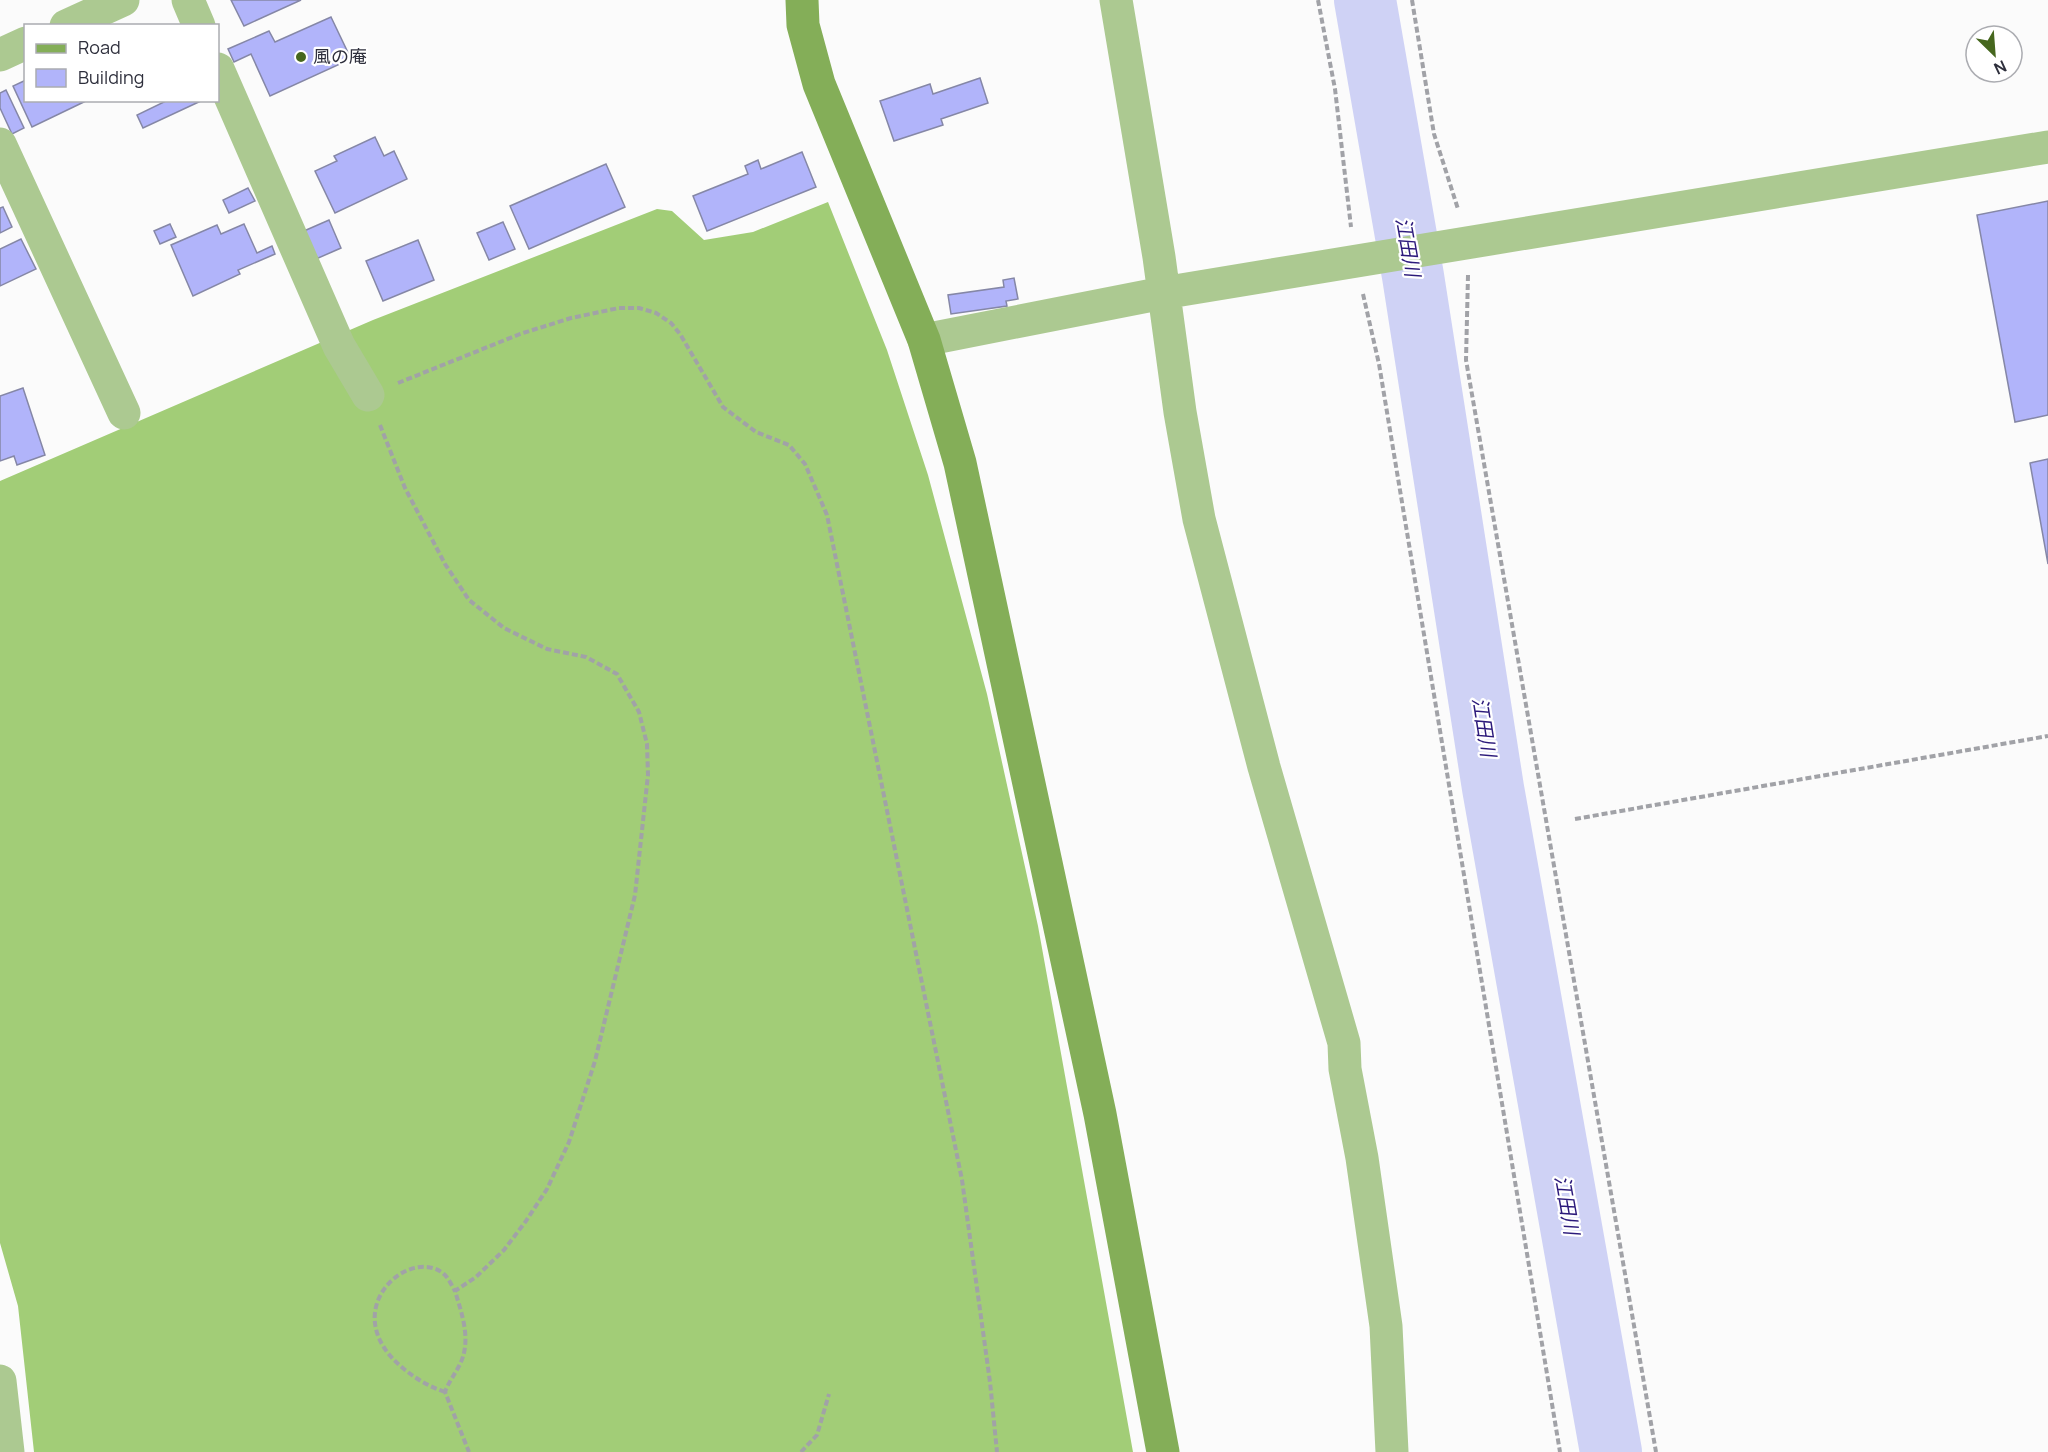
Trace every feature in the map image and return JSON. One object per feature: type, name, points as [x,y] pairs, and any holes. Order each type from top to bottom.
[{"type":"street","points":[[70,24],[123,0]]},
{"type":"street","points":[[188,0],[198,24]]},
{"type":"street","points":[[801,0],[803,25],[819,84],[924,340],[960,463],[982,574],[1013,699],[1100,1114],[1163,1452]]},
{"type":"street","points":[[1116,0],[1199,519],[1264,767],[1344,1043],[1345,1069],[1362,1158],[1386,1326],[1392,1452]]},
{"type":"street","points":[[0,55],[24,44]]},
{"type":"street","points":[[219,71],[339,346],[368,395]]},
{"type":"street","points":[[0,144],[124,413]]},
{"type":"street","points":[[924,340],[1163,293],[2048,147]]},
{"type":"street","points":[[0,1380],[8,1452]]},
{"type":"path","points":[[1318,0],[1335,89],[1355,261],[1379,364],[1560,1452]]},
{"type":"path","points":[[1412,0],[1434,134],[1459,245],[1466,360],[1656,1452]]},
{"type":"path","points":[[455,1291],[476,1277],[504,1250],[547,1189],[569,1142],[595,1061],[635,895],[648,775],[647,744],[639,712],[617,674],[586,657],[547,649],[504,628],[469,600],[445,564],[405,488],[368,395],[520,334],[571,318],[619,308],[639,308],[656,313],[671,323],[723,407],[756,432],[789,445],[805,464],[827,515],[949,1107],[984,1335],[997,1452]]},
{"type":"path","points":[[1575,819],[2048,736]]},
{"type":"path","points":[[445,1392],[462,1360],[465,1347],[465,1326],[455,1291],[445,1275],[430,1267],[417,1267],[384,1287],[375,1307],[374,1329],[387,1354],[411,1375],[445,1392],[469,1452]]},
{"type":"path","points":[[801,1452],[817,1435],[829,1394]]},
{"type":"green space","points":[[828,202],[887,350],[928,475],[987,694],[1038,926],[1133,1452],[34,1452],[18,1306],[0,1243],[0,481],[373,320],[657,209],[672,211],[704,240],[753,232]]},
{"type":"building","points":[[231,0],[301,0],[244,26]]},
{"type":"building","name":"風の庵","points":[[331,17],[351,59],[270,96],[251,54],[234,62],[228,49],[269,31],[275,42]]},
{"type":"building","points":[[980,78],[988,103],[941,119],[943,125],[894,141],[880,101],[930,84],[933,94]]},
{"type":"building","points":[[24,81],[24,102],[84,102],[32,127],[13,86]]},
{"type":"building","points":[[6,90],[24,128],[12,134],[0,108],[0,93]]},
{"type":"building","points":[[164,102],[199,102],[143,128],[137,115]]},
{"type":"building","points":[[375,137],[384,156],[394,151],[407,179],[335,213],[315,171],[337,161],[334,156]]},
{"type":"building","points":[[802,152],[816,187],[707,231],[693,196],[748,174],[745,166],[758,160],[761,169]]},
{"type":"building","points":[[606,164],[625,207],[529,249],[510,206]]},
{"type":"building","points":[[248,188],[255,201],[229,213],[223,200]]},
{"type":"building","points":[[2048,201],[2048,415],[2015,422],[1977,215]]},
{"type":"building","points":[[3,207],[12,227],[0,233],[0,208]]},
{"type":"building","points":[[329,220],[341,248],[316,259],[304,231]]},
{"type":"building","points":[[503,222],[515,249],[489,260],[477,233]]},
{"type":"building","points":[[170,224],[176,237],[160,244],[154,231]]},
{"type":"building","points":[[244,224],[257,253],[272,246],[275,254],[238,270],[240,274],[193,296],[171,245],[217,225],[221,234]]},
{"type":"building","points":[[21,239],[36,269],[0,286],[0,249]]},
{"type":"building","points":[[418,240],[434,280],[383,301],[366,261]]},
{"type":"building","points":[[1014,278],[1018,299],[1006,301],[1007,306],[951,314],[948,295],[1004,287],[1003,280]]},
{"type":"building","points":[[23,388],[45,455],[17,465],[14,456],[0,461],[0,396]]},
{"type":"building","points":[[2048,459],[2048,564],[2030,463]]},
{"type":"waterway","name":"江田川","points":[[1365,0],[1413,276],[1493,788],[1611,1452]]},
{"type":"place","name":"風の庵","points":[[301,57]]}]
